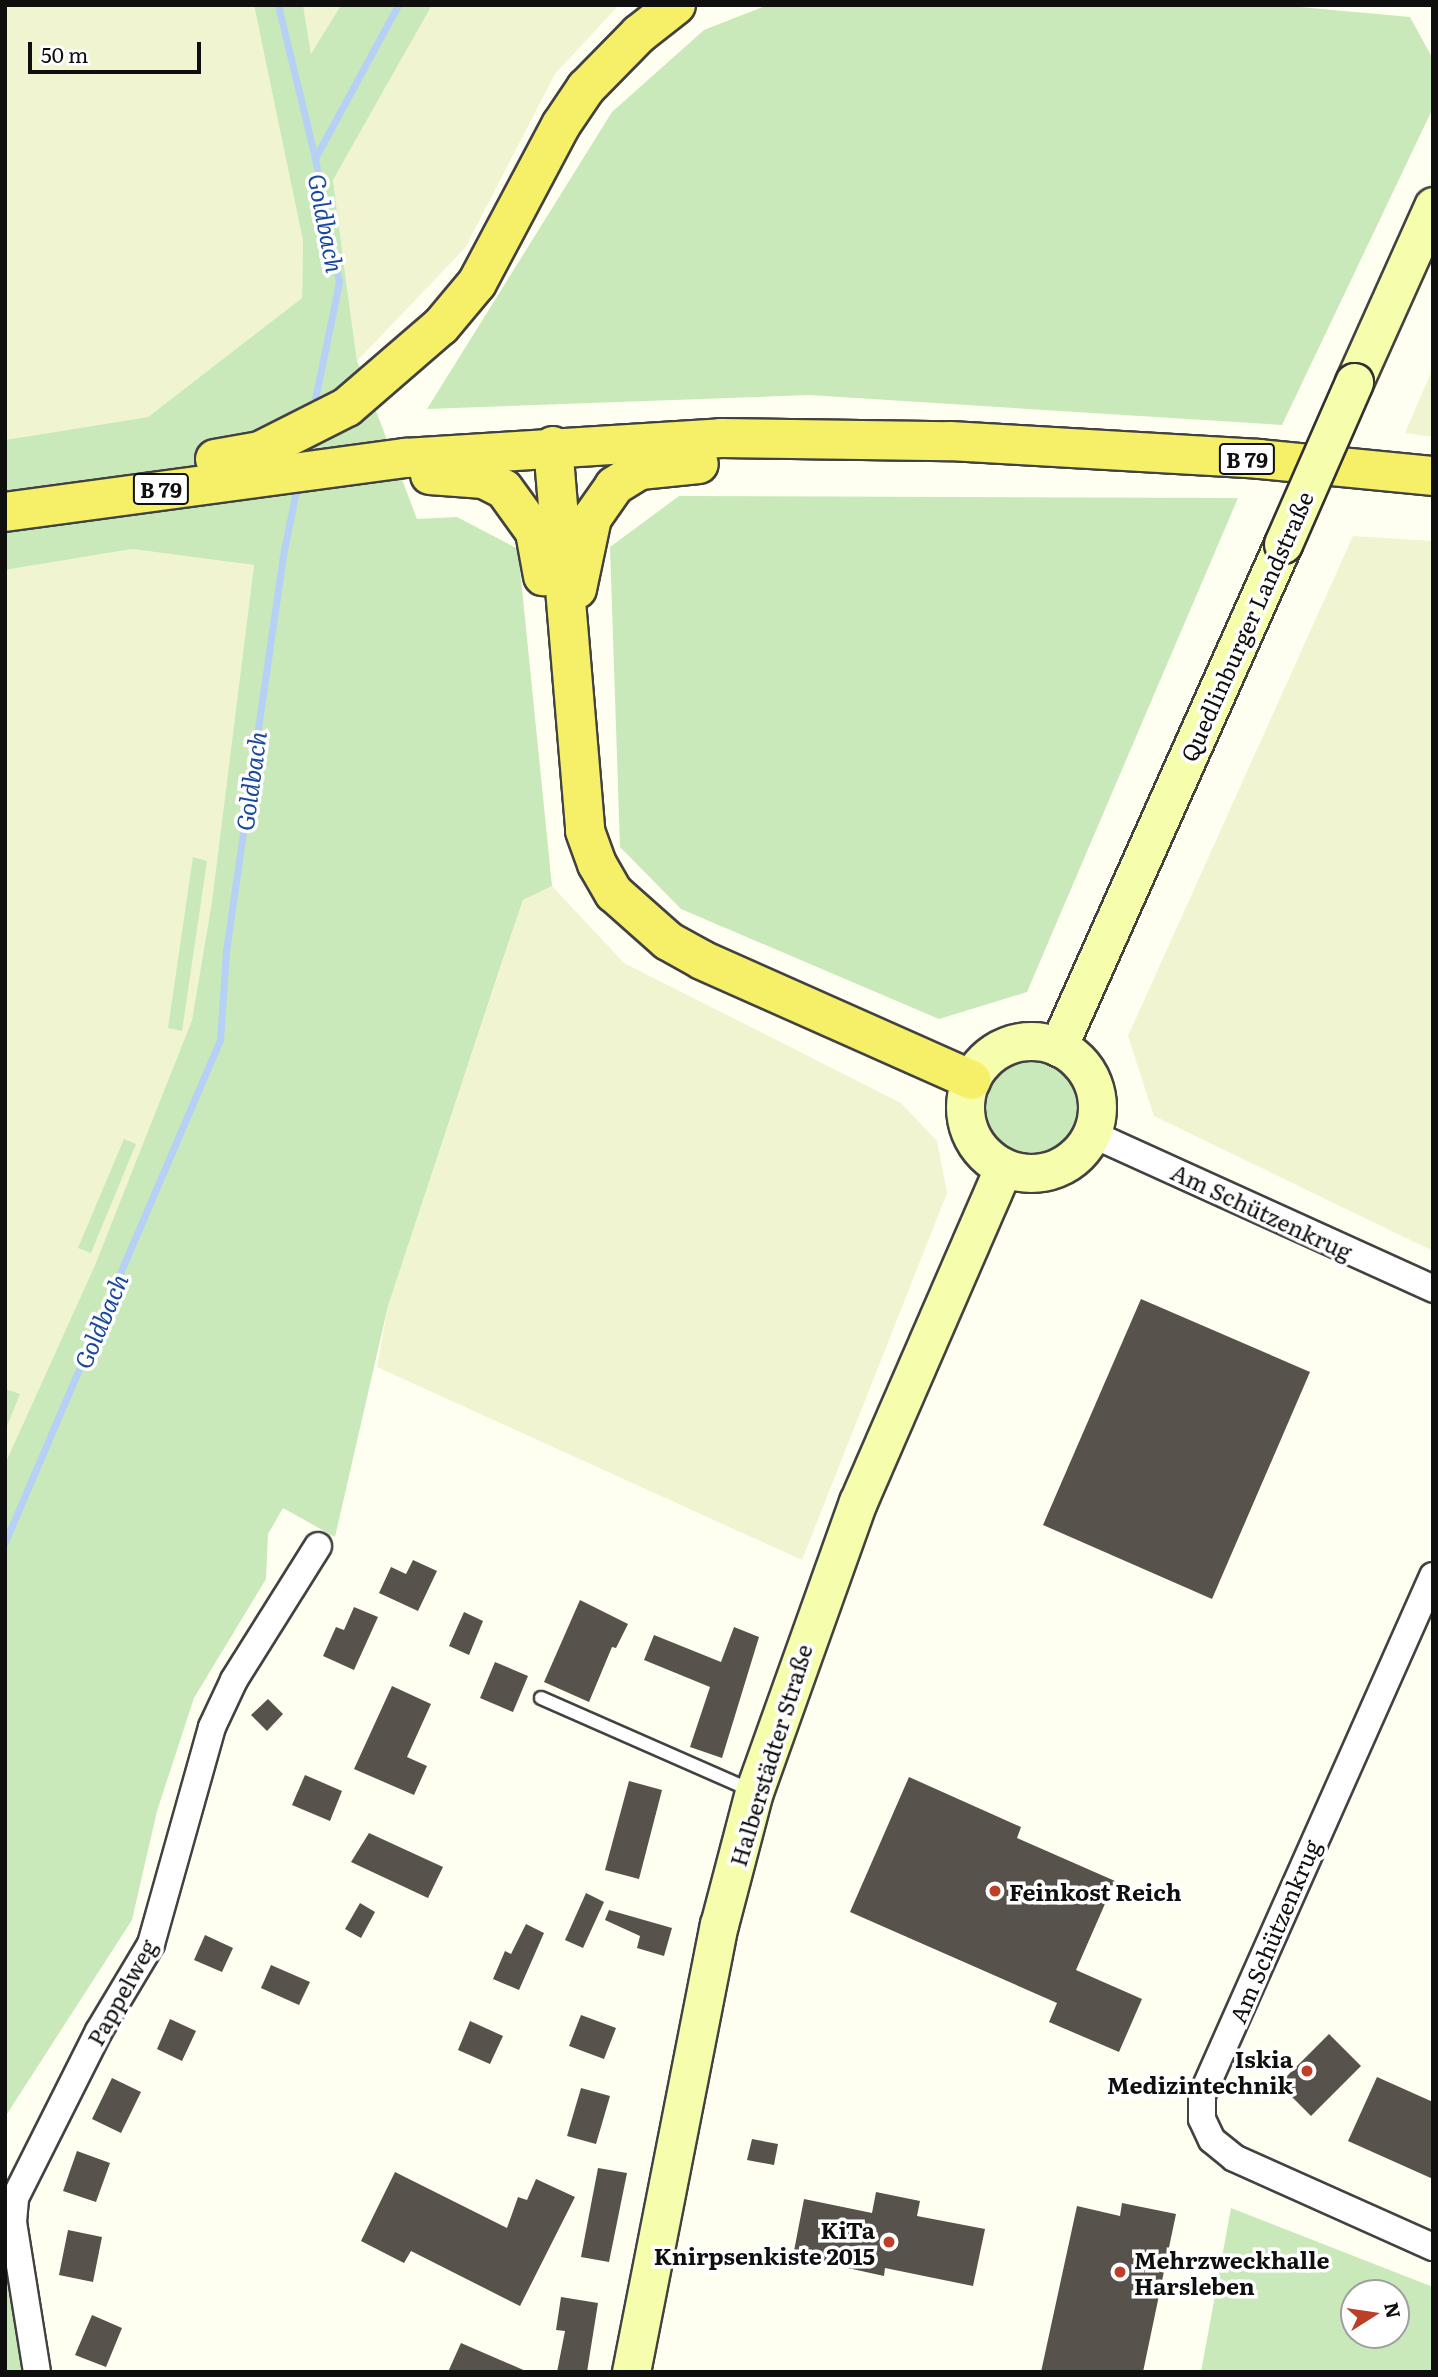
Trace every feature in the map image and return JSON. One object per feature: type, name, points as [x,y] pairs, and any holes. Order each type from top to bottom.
[{"type":"main road","points":[[5,512],[60,503],[88,480],[261,463],[348,407],[395,371],[460,306],[477,283],[561,125],[586,88],[639,34],[676,5]]},
{"type":"main road","name":"Quedlinburger Landstraße","points":[[1058,1047],[1433,206]]},
{"type":"main road","points":[[571,632],[585,539],[602,500],[640,470],[699,464],[721,438]]},
{"type":"main road","name":"B 79","points":[[261,463],[352,465],[553,446],[721,438],[964,442],[1259,459],[1433,476]]},
{"type":"main road","points":[[553,446],[558,539],[571,632],[585,831],[597,864],[614,893],[649,926],[702,960],[972,1080]]},
{"type":"main road","points":[[405,458],[432,476],[484,479],[504,489],[534,532],[547,606],[571,632]]},
{"type":"main road","points":[[1030,1041],[1058,1047],[1090,1077],[1097,1105],[1092,1134],[1070,1161],[1055,1169],[1038,1173],[1004,1167],[981,1150],[967,1124],[972,1080],[1001,1048],[1030,1041]]},
{"type":"main road","name":"Halberstädter Straße","points":[[631,2372],[719,1925],[754,1792],[853,1513],[1004,1167]]},
{"type":"street","name":"Am Schützenkrug","points":[[1092,1134],[1433,1289]]},
{"type":"street","name":"Pappelweg","points":[[37,2372],[13,2222],[15,2198],[99,2031],[151,1944],[217,1715],[234,1680],[318,1546]]},
{"type":"street","name":"Am Schützenkrug","points":[[1432,1581],[1202,2095],[1202,2119],[1212,2140],[1234,2158],[1433,2247]]},
{"type":"lane","points":[[541,1698],[754,1792]]},
{"type":"green space","points":[[5,5],[254,5],[303,241],[302,298],[148,417],[5,440]]},
{"type":"green space","points":[[254,5],[303,5],[311,54],[341,5],[432,5],[333,180],[348,295],[357,361],[417,519],[457,517],[518,549],[552,886],[523,900],[501,965],[388,1306],[335,1537],[283,1508],[268,1534],[266,1579],[194,1698],[157,1811],[132,1920],[5,2117],[5,1464],[95,1265],[192,1020],[212,901],[254,565],[132,549],[5,570],[5,440],[148,417],[302,298],[303,241]]},
{"type":"green space","points":[[303,5],[341,5],[311,55]]},
{"type":"green space","points":[[432,5],[619,5],[555,74],[465,248],[357,361],[333,180]]},
{"type":"green space","points":[[768,5],[1278,5],[1410,17],[1433,59],[1433,108],[1282,425],[809,395],[427,409],[612,112],[704,30]]},
{"type":"green space","points":[[1433,368],[1433,437],[1405,433]]},
{"type":"green space","points":[[679,496],[1238,498],[1027,992],[939,1019],[681,909],[620,847],[610,547]]},
{"type":"green space","points":[[1353,536],[1433,541],[1433,1251],[1154,1116],[1128,1036]]},
{"type":"green space","points":[[132,549],[254,565],[212,901],[192,1020],[95,1265],[5,1464],[5,570]]},
{"type":"green space","points":[[193,857],[207,861],[182,1031],[168,1028]]},
{"type":"green space","points":[[552,886],[624,963],[901,1103],[937,1141],[947,1193],[802,1560],[377,1367],[388,1306],[523,900]]},
{"type":"green space","points":[[1032,1056],[1051,1060],[1068,1071],[1079,1088],[1083,1107],[1079,1126],[1068,1143],[1051,1154],[1032,1158],[1013,1154],[996,1143],[985,1126],[981,1107],[985,1088],[996,1071],[1013,1060]]},
{"type":"green space","points":[[124,1139],[136,1144],[91,1253],[78,1248]]},
{"type":"green space","points":[[5,1389],[20,1394],[5,1431]]},
{"type":"green space","points":[[1231,2208],[1433,2287],[1433,2372],[1201,2372]]},
{"type":"green space","points":[[5,2266],[22,2372],[5,2372]]},
{"type":"building","points":[[1141,1299],[1310,1372],[1212,1599],[1043,1525]]},
{"type":"building","points":[[413,1560],[437,1571],[418,1611],[379,1593],[391,1567],[406,1574]]},
{"type":"building","points":[[580,1600],[628,1624],[616,1648],[612,1647],[589,1702],[544,1682]]},
{"type":"building","points":[[354,1607],[378,1617],[354,1670],[323,1656],[336,1627],[344,1630]]},
{"type":"building","points":[[464,1612],[483,1621],[469,1655],[449,1646]]},
{"type":"building","points":[[734,1627],[759,1637],[722,1758],[690,1747],[710,1687],[644,1660],[654,1635],[721,1662]]},
{"type":"building","points":[[495,1662],[528,1676],[513,1712],[480,1698]]},
{"type":"building","points":[[392,1686],[431,1704],[407,1757],[427,1766],[414,1795],[354,1769]]},
{"type":"building","points":[[268,1699],[283,1714],[267,1731],[251,1715]]},
{"type":"building","points":[[305,1775],[342,1791],[330,1821],[292,1805]]},
{"type":"building","points":[[909,1777],[1021,1827],[1017,1838],[1115,1881],[1076,1970],[1142,1999],[1119,2052],[1049,2022],[1057,2003],[850,1912]]},
{"type":"building","points":[[629,1781],[662,1790],[639,1879],[605,1870]]},
{"type":"building","points":[[369,1833],[443,1867],[428,1898],[351,1862]]},
{"type":"building","points":[[586,1893],[604,1902],[583,1948],[565,1940]]},
{"type":"building","points":[[360,1903],[375,1912],[361,1938],[345,1929]]},
{"type":"building","points":[[609,1910],[672,1928],[664,1956],[637,1948],[640,1936],[605,1920]]},
{"type":"building","points":[[526,1924],[544,1933],[519,1990],[493,1979],[505,1951],[511,1954]]},
{"type":"building","points":[[205,1935],[233,1948],[222,1972],[194,1960]]},
{"type":"building","points":[[271,1965],[310,1982],[299,2005],[261,1988]]},
{"type":"building","points":[[581,2015],[616,2028],[604,2059],[569,2046]]},
{"type":"building","points":[[170,2019],[196,2031],[182,2061],[157,2049]]},
{"type":"building","points":[[470,2021],[503,2036],[490,2064],[458,2050]]},
{"type":"building","points":[[1329,2034],[1361,2066],[1311,2116],[1279,2084]]},
{"type":"building","points":[[1377,2077],[1433,2102],[1433,2179],[1348,2141]]},
{"type":"building","points":[[112,2078],[141,2092],[121,2133],[92,2119]]},
{"type":"building","points":[[581,2088],[610,2096],[596,2144],[567,2136]]},
{"type":"building","points":[[752,2139],[778,2144],[774,2165],[747,2160]]},
{"type":"building","points":[[77,2151],[110,2163],[96,2202],[63,2191]]},
{"type":"building","points":[[598,2168],[627,2173],[609,2262],[581,2257]]},
{"type":"building","points":[[395,2172],[507,2228],[518,2197],[527,2200],[536,2179],[575,2197],[520,2306],[411,2251],[404,2263],[361,2241]]},
{"type":"building","name":"KiTa Knirpsenkiste 2015","points":[[876,2192],[920,2201],[917,2216],[985,2229],[973,2286],[885,2268],[884,2276],[793,2256],[804,2199],[872,2213]]},
{"type":"building","points":[[1122,2203],[1176,2214],[1143,2372],[1041,2372],[1077,2206],[1120,2216]]},
{"type":"building","points":[[68,2230],[102,2237],[93,2282],[59,2275]]},
{"type":"building","points":[[561,2297],[598,2303],[587,2372],[557,2372],[565,2331],[556,2330]]},
{"type":"building","points":[[92,2315],[122,2328],[106,2367],[75,2355]]},
{"type":"building","points":[[461,2343],[528,2372],[448,2372]]},
{"type":"waterway","points":[[278,5],[315,158]]},
{"type":"waterway","name":"Goldbach","points":[[313,409],[339,282],[315,158],[398,5]]},
{"type":"waterway","name":"Goldbach","points":[[5,1542],[220,1040],[226,951],[284,550],[297,486]]},
{"type":"place","name":"Feinkost Reich","points":[[995,1891]]},
{"type":"place","name":"Iskia Medizintechnik","points":[[1307,2071]]},
{"type":"place","name":"KiTa Knirpsenkiste 2015","points":[[889,2242]]},
{"type":"place","name":"Mehrzweckhalle Harsleben","points":[[1120,2272]]}]
